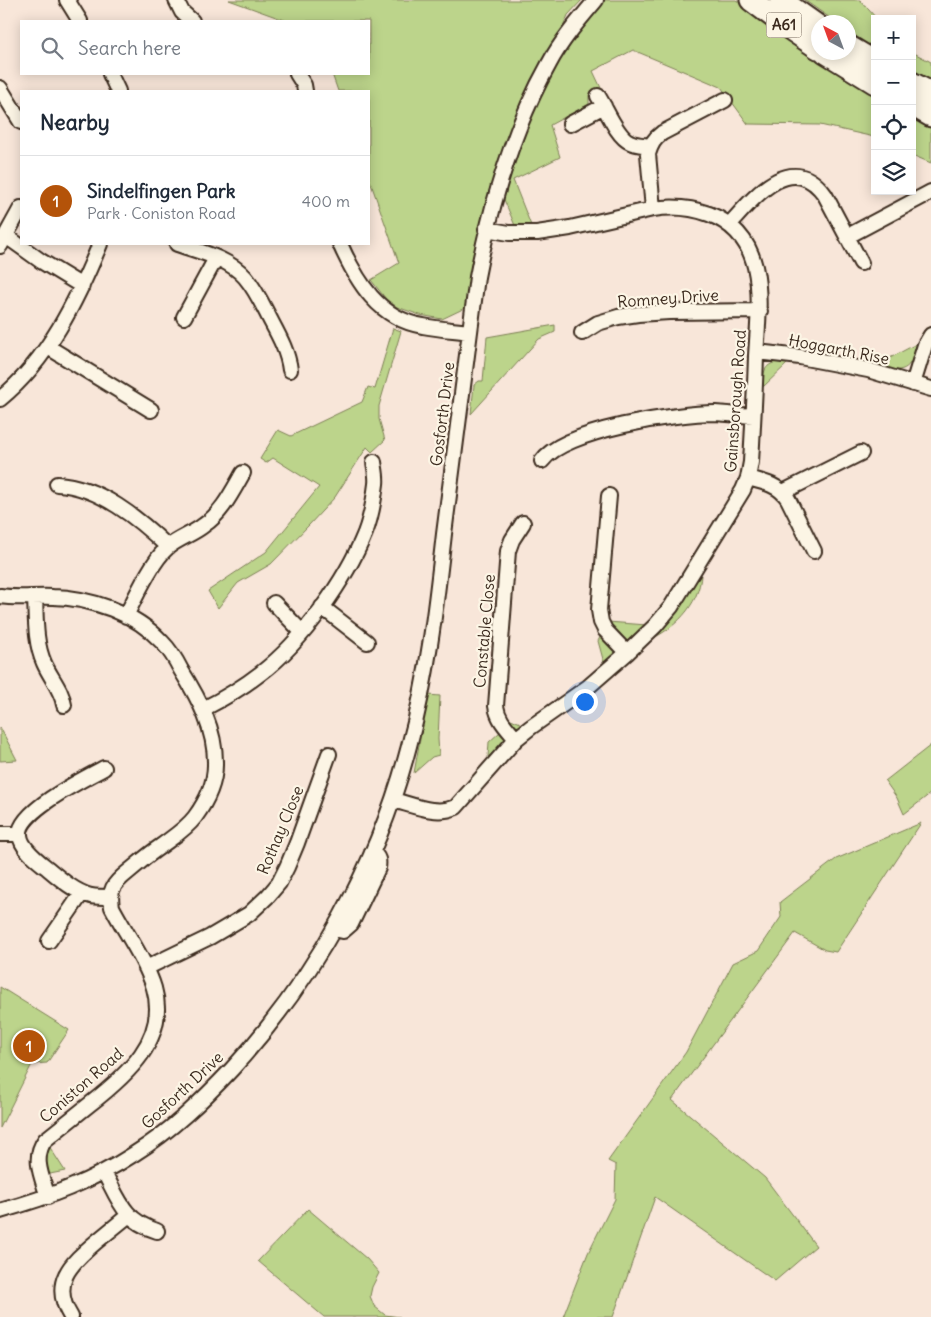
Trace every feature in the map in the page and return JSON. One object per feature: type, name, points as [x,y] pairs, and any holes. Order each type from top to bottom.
[{"type":"highway","name":"A61","points":[[752,0],[811,43]]},
{"type":"highway","name":"A61","points":[[781,0],[811,21]]},
{"type":"highway","points":[[856,51],[872,60]]},
{"type":"highway","points":[[838,60],[871,81]]},
{"type":"highway","points":[[916,84],[931,93]]},
{"type":"highway","points":[[916,108],[931,116]]},
{"type":"street","points":[[68,0],[79,20]]},
{"type":"street","points":[[176,0],[182,12],[191,20]]},
{"type":"street","name":"Gosforth Drive","points":[[0,1211],[48,1197],[104,1172],[135,1154],[170,1129],[221,1080],[267,1027],[299,984],[349,902],[393,800],[409,746],[424,679],[438,584],[469,332],[486,229],[508,158],[527,107],[553,57],[580,18],[596,0]]},
{"type":"street","points":[[110,75],[118,90]]},
{"type":"street","points":[[298,75],[305,90]]},
{"type":"street","points":[[0,88],[20,120]]},
{"type":"street","points":[[653,209],[648,160],[650,146],[654,139],[725,100]]},
{"type":"street","points":[[570,124],[601,101],[617,129],[628,142],[650,146]]},
{"type":"street","points":[[729,224],[770,184],[779,179],[799,176],[810,180],[820,187],[826,195],[861,263]]},
{"type":"street","points":[[848,236],[931,192]]},
{"type":"street","name":"Gainsborough Road","points":[[393,800],[439,811],[449,811],[456,807],[516,739],[588,687],[650,632],[671,608],[725,520],[748,478],[751,462],[760,311],[759,283],[748,246],[740,234],[729,224],[701,212],[665,207],[537,233],[509,233],[486,229]]},
{"type":"street","points":[[20,210],[3,241],[82,286]]},
{"type":"street","points":[[0,399],[18,382],[48,347],[82,286],[100,245]]},
{"type":"street","points":[[180,245],[216,258],[244,276],[253,288],[285,349],[290,370]]},
{"type":"street","points":[[340,245],[357,278],[378,304],[388,312],[401,319],[422,326],[469,332]]},
{"type":"street","points":[[184,316],[216,258]]},
{"type":"street","name":"Romney Drive","points":[[582,332],[598,323],[638,314],[760,311]]},
{"type":"street","points":[[913,384],[925,345],[931,335]]},
{"type":"street","points":[[48,347],[151,410]]},
{"type":"street","name":"Hoggarth Rise","points":[[757,352],[874,371],[931,390]]},
{"type":"street","points":[[542,461],[552,451],[575,440],[604,430],[637,422],[680,415],[714,413],[753,416]]},
{"type":"street","points":[[783,492],[861,453]]},
{"type":"street","points":[[203,709],[242,687],[282,656],[322,607],[353,558],[366,531],[376,483],[374,462]]},
{"type":"street","points":[[126,616],[155,563],[168,547],[214,518],[243,473]]},
{"type":"street","points":[[748,478],[776,487],[783,492],[814,551]]},
{"type":"street","points":[[57,484],[84,489],[103,498],[150,529],[168,547]]},
{"type":"street","points":[[609,496],[599,610],[601,622],[606,630],[627,653]]},
{"type":"street","name":"Constable Close","points":[[516,739],[500,720],[496,706],[508,551],[512,540],[523,523]]},
{"type":"street","points":[[0,596],[12,598],[54,597],[78,599],[126,616],[153,633],[164,643],[189,682],[203,709],[210,728],[215,749],[215,766],[213,781],[208,795],[194,818],[183,830],[143,858],[120,878],[113,888],[110,897],[91,896],[61,879],[37,860],[25,847],[20,834],[21,827],[35,811],[49,800],[104,768]]},
{"type":"street","points":[[34,597],[40,654],[47,671],[62,696],[64,705]]},
{"type":"street","points":[[274,603],[302,632]]},
{"type":"street","points":[[322,607],[367,642]]},
{"type":"street","name":"Rothay Close","points":[[146,968],[210,937],[249,914],[268,896],[287,867],[329,754]]},
{"type":"street","points":[[0,834],[20,834]]},
{"type":"street","points":[[50,941],[82,892]]},
{"type":"street","name":"Coniston Road","points":[[48,1197],[39,1167],[39,1147],[45,1140],[120,1079],[137,1061],[151,1038],[157,1010],[154,986],[112,907],[110,897]]},
{"type":"street","points":[[104,1172],[129,1215],[145,1227],[157,1231]]},
{"type":"street","points":[[71,1317],[63,1300],[62,1291],[66,1273],[80,1255],[129,1215]]},
{"type":"green space","points":[[229,0],[582,0],[568,15],[558,40],[541,64],[519,109],[485,209],[473,257],[465,308],[442,319],[420,315],[397,307],[386,299],[371,280],[399,263],[370,181],[370,90],[338,90],[332,75],[370,75],[370,20],[284,20]]},
{"type":"green space","points":[[605,0],[736,0],[811,54],[811,60],[820,60],[871,93],[871,136],[820,125],[748,124],[721,87],[633,50],[593,71],[601,88],[589,95],[589,104],[550,125],[560,157],[513,180],[532,228],[516,228],[503,197],[522,135],[539,96],[562,56],[595,10]]},
{"type":"green space","points":[[804,0],[860,0],[873,15],[871,15],[871,47],[856,36],[856,15],[826,15]]},
{"type":"green space","points":[[916,54],[931,62],[931,84],[916,76]]},
{"type":"green space","points":[[916,117],[931,125],[931,163],[916,157]]},
{"type":"green space","points":[[555,325],[555,332],[539,339],[471,414],[474,385],[479,381],[483,381],[487,337]]},
{"type":"green space","points":[[393,328],[401,331],[379,406],[379,419],[385,440],[372,452],[367,447],[335,497],[271,564],[238,583],[218,608],[208,591],[266,552],[319,487],[273,458],[266,463],[260,459],[278,430],[291,436],[362,402],[368,387],[375,389]]},
{"type":"green space","points":[[918,343],[912,360],[904,368],[893,370],[875,366]]},
{"type":"green space","points":[[781,361],[789,362],[763,387],[763,377],[768,366]]},
{"type":"green space","points":[[701,568],[701,580],[698,591],[687,611],[661,634],[651,639]]},
{"type":"green space","points":[[608,622],[647,625],[604,663],[598,641]]},
{"type":"green space","points":[[428,695],[440,696],[439,755],[432,757],[414,773]]},
{"type":"green space","points":[[506,717],[523,724],[488,757],[489,742],[500,732]]},
{"type":"green space","points":[[0,727],[17,760],[0,761]]},
{"type":"green space","points":[[931,745],[931,793],[904,814],[897,798],[885,781]]},
{"type":"green space","points":[[921,823],[836,952],[825,950],[795,933],[672,1100],[765,1178],[816,1246],[775,1281],[655,1197],[613,1317],[563,1317],[588,1253],[615,1199],[616,1165],[608,1161],[686,1052],[733,963],[758,951],[781,917],[780,902],[836,859]]},
{"type":"green space","points":[[0,987],[69,1030],[47,1063],[32,1064],[0,1128]]},
{"type":"green space","points":[[49,1146],[65,1171],[50,1174],[45,1160]]},
{"type":"green space","points":[[308,1209],[367,1259],[379,1273],[370,1296],[374,1306],[385,1315],[400,1317],[324,1317],[258,1261]]},
{"type":"place","name":"Sindelfingen Park","points":[[29,1046]]}]
